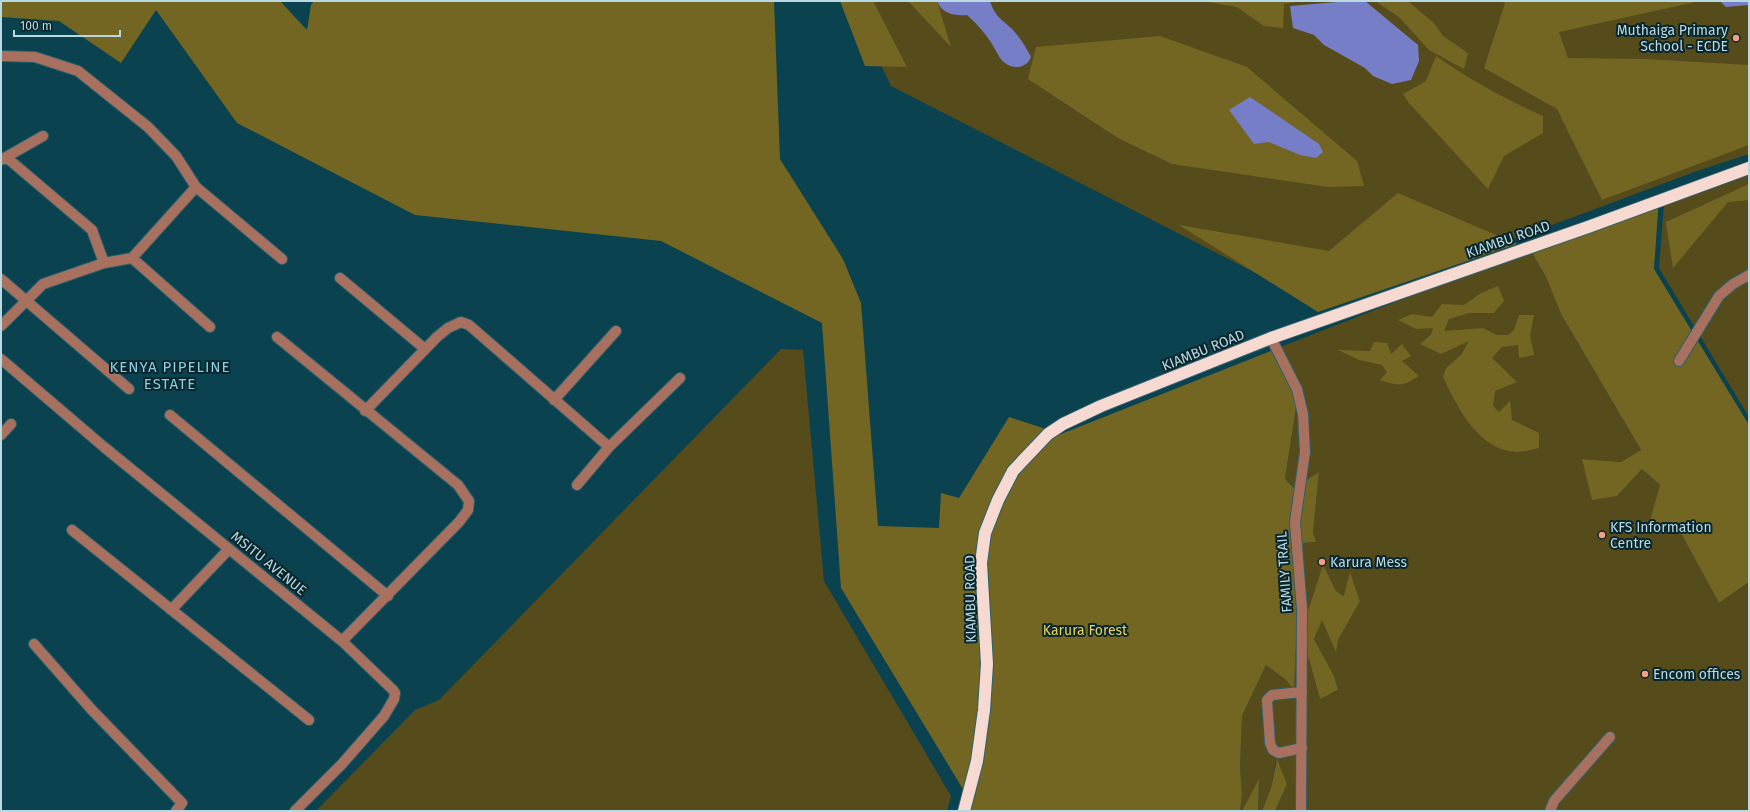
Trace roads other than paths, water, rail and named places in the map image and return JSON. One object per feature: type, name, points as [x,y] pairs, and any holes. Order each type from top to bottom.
[{"type":"highway","name":"KIAMBU ROAD","points":[[964,811],[976,761],[984,710],[987,664],[981,563],[985,533],[998,500],[1013,471],[1048,434],[1063,424],[1101,406],[1271,338],[1580,230],[1749,168]]},
{"type":"street","points":[[1,56],[35,57],[78,71],[148,127],[176,156],[196,187],[282,259]]},
{"type":"street","points":[[44,136],[4,158],[92,230],[104,263]]},
{"type":"street","points":[[1,326],[43,284],[104,263],[132,258],[196,187]]},
{"type":"street","points":[[132,258],[210,327]]},
{"type":"street","points":[[1679,361],[1719,296],[1733,284],[1749,275]]},
{"type":"street","points":[[340,278],[425,349]]},
{"type":"street","points":[[1,279],[129,389]]},
{"type":"street","points":[[366,411],[425,349],[448,328],[461,322],[469,325],[609,447]]},
{"type":"street","points":[[554,400],[616,331]]},
{"type":"street","points":[[277,337],[458,485],[469,501],[468,510],[459,522],[388,596],[342,641]]},
{"type":"street","name":"FAMILY TRAIL","points":[[1271,338],[1297,389],[1303,414],[1305,452],[1295,522],[1302,609],[1301,811]]},
{"type":"street","name":"MSITU AVENUE","points":[[1,359],[104,447],[342,641],[393,690],[394,699],[384,716],[342,764],[295,811]]},
{"type":"street","points":[[577,485],[609,447],[680,378]]},
{"type":"street","points":[[170,414],[388,596]]},
{"type":"street","points":[[1,435],[11,424]]},
{"type":"street","points":[[72,530],[309,720]]},
{"type":"street","points":[[171,610],[229,549]]},
{"type":"street","points":[[34,644],[91,709],[182,803],[176,811]]},
{"type":"street","points":[[1302,692],[1272,695],[1267,700],[1270,743],[1273,750],[1279,753],[1302,748]]},
{"type":"street","points":[[1550,811],[1554,801],[1610,737]]},
{"type":"water","points":[[937,1],[990,1],[996,13],[1014,31],[1022,42],[1031,57],[1029,61],[1020,67],[1012,67],[1008,65],[1001,59],[984,32],[967,15],[949,13],[942,9]]},
{"type":"water","points":[[1365,1],[1418,45],[1419,61],[1411,80],[1392,84],[1373,76],[1365,68],[1324,45],[1314,35],[1293,28],[1290,6]]},
{"type":"water","points":[[1720,1],[1749,1],[1749,5],[1726,7]]},
{"type":"water","points":[[1250,97],[1319,144],[1323,152],[1316,158],[1300,155],[1269,142],[1254,144],[1229,110]]},
{"type":"place","name":"Muthaiga Primary School - ECDE","points":[[1736,38]]},
{"type":"place","name":"KFS Information Centre","points":[[1602,535]]},
{"type":"place","name":"Karura Mess","points":[[1322,562]]},
{"type":"place","name":"Encom offices","points":[[1645,674]]},
{"type":"district","name":"KENYA PIPELINE ESTATE","points":[[170,376]]},
{"type":"park label","name":"Karura Forest","points":[[1085,630]]}]
